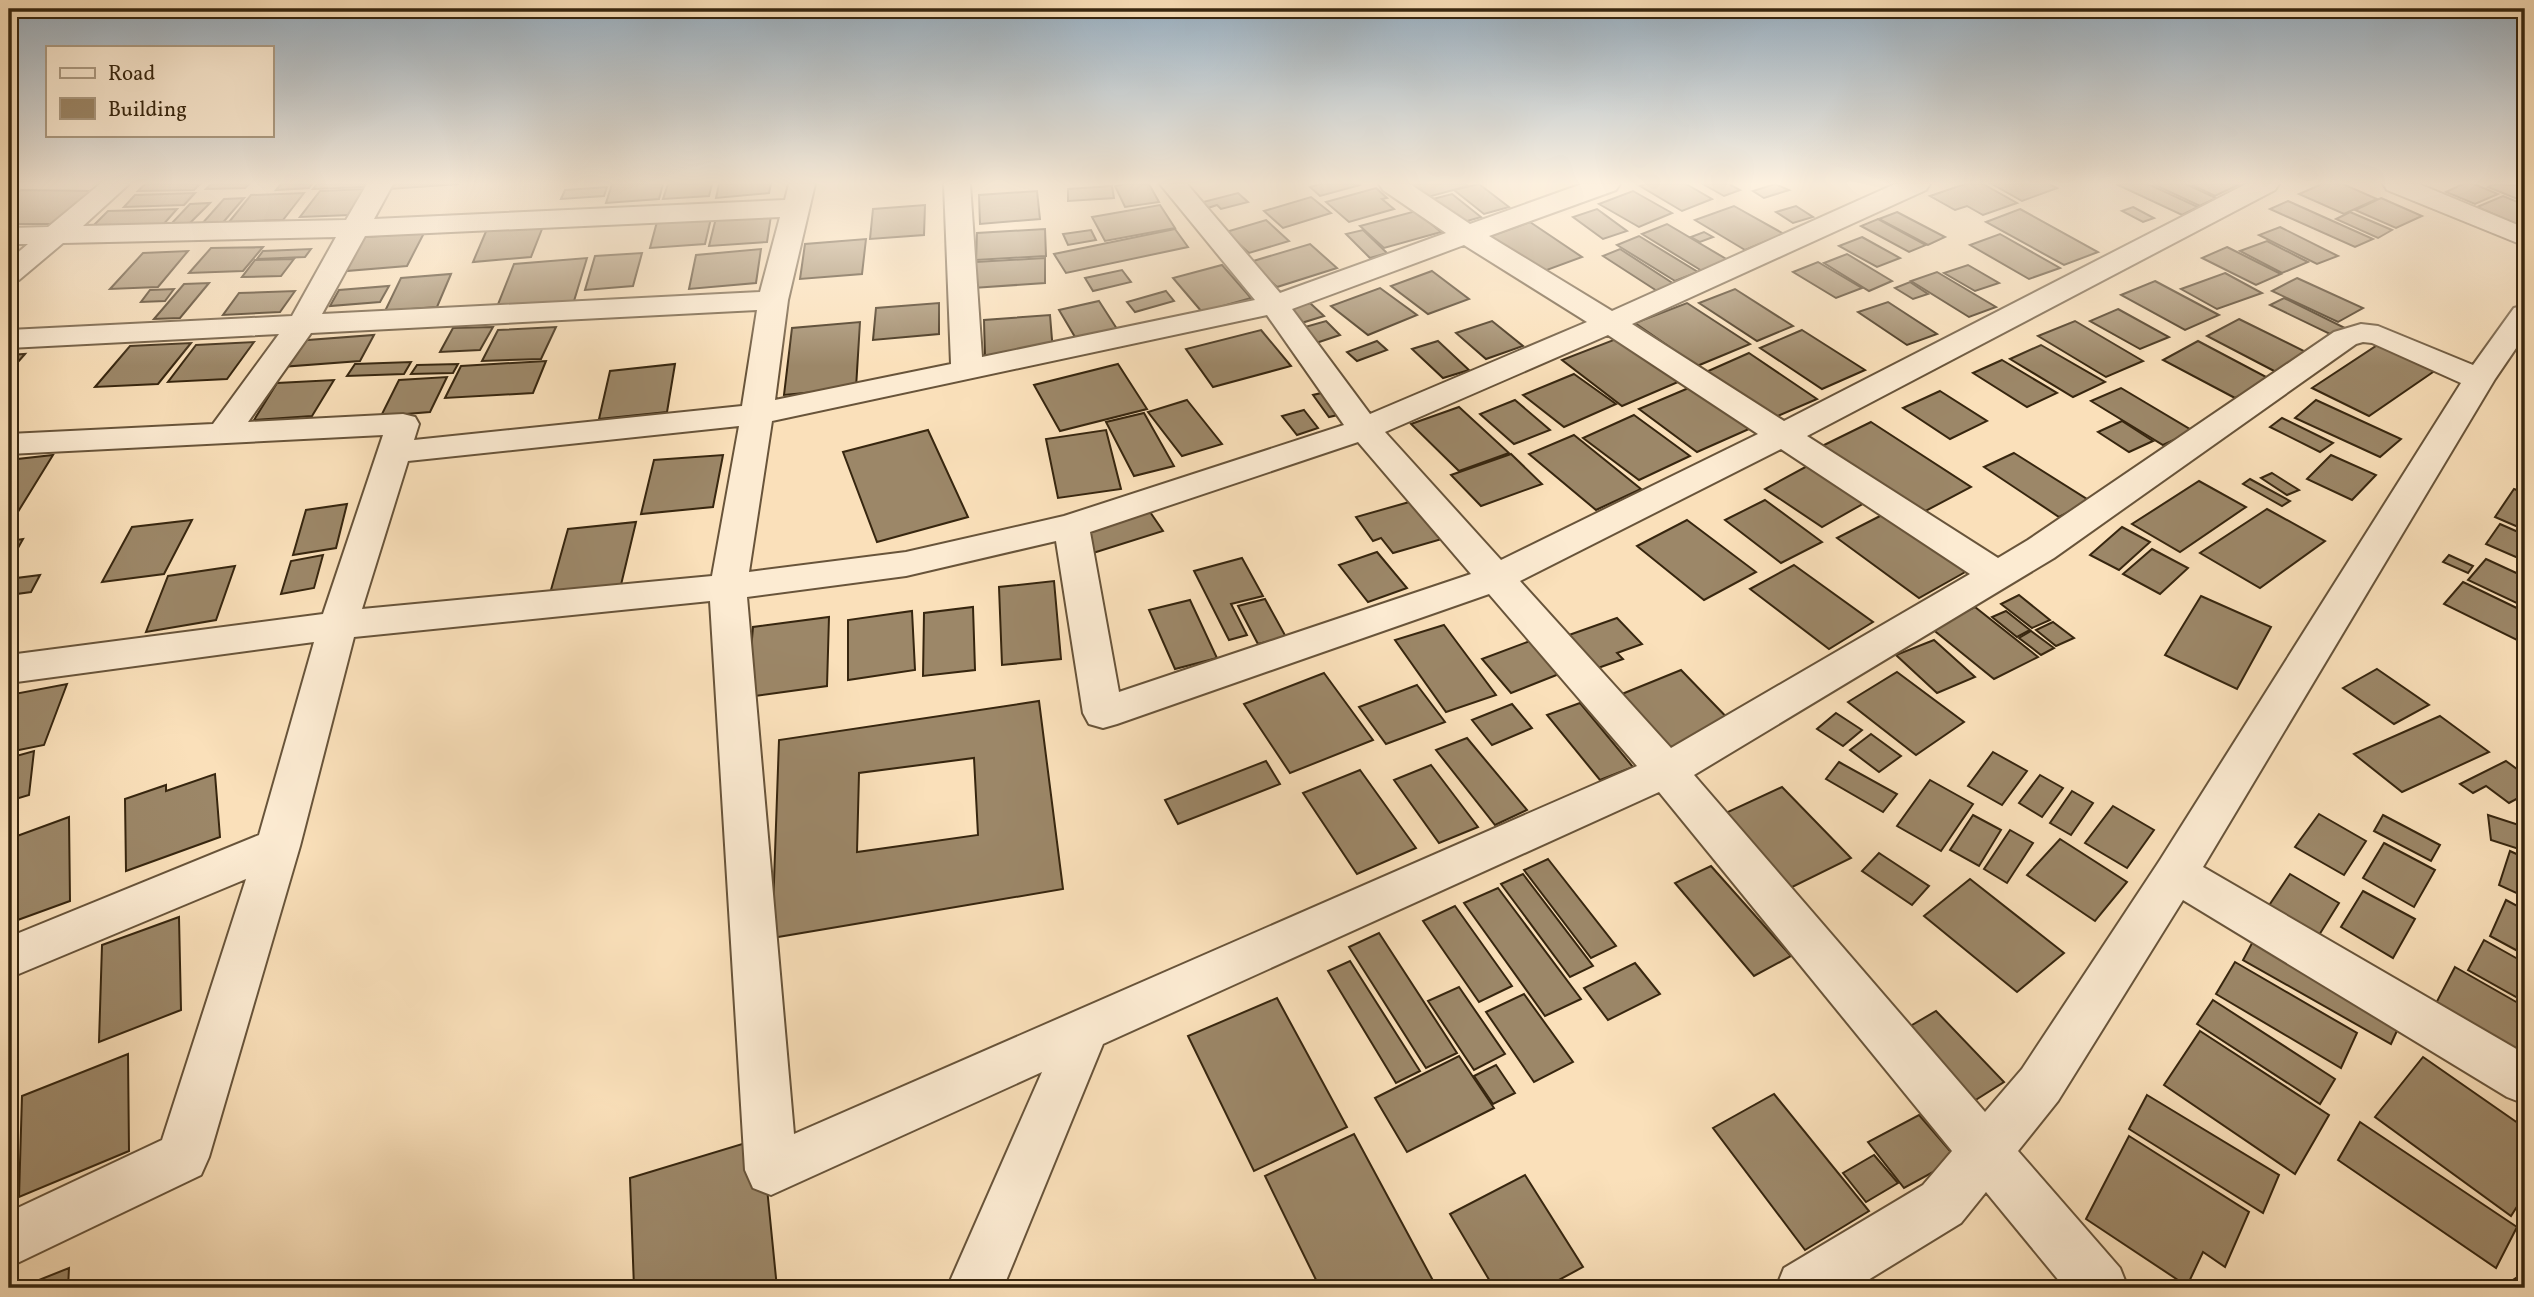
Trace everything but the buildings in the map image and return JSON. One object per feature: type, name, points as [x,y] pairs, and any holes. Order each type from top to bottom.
[{"type":"street","points":[[9,274],[42,245]]},
{"type":"street","points":[[223,433],[302,324],[346,245]]},
{"type":"street","points":[[786,245],[772,300],[757,414],[728,587],[771,1170],[1666,771],[2053,541],[2345,338],[2361,333],[2508,349],[2040,1085],[1942,1204],[1804,1288]]},
{"type":"street","points":[[960,245],[967,370]]},
{"type":"street","points":[[1224,245],[1274,305],[1364,429],[1666,771],[2100,1288]]},
{"type":"street","points":[[394,452],[757,414],[1274,305],[1440,245]]},
{"type":"street","points":[[1481,245],[1609,323],[1997,575]]},
{"type":"street","points":[[9,669],[338,625],[728,587],[906,564],[1072,526],[1364,429],[1783,245]]},
{"type":"street","points":[[1072,526],[1102,713],[1494,579],[1783,435],[2150,245]]},
{"type":"street","points":[[9,339],[772,300]]},
{"type":"street","points":[[9,443],[403,424],[338,625],[278,846],[183,1157],[9,1240]]},
{"type":"street","points":[[9,958],[278,846]]},
{"type":"street","points":[[2176,873],[2525,1081]]},
{"type":"street","points":[[975,1288],[1085,1028]]}]
